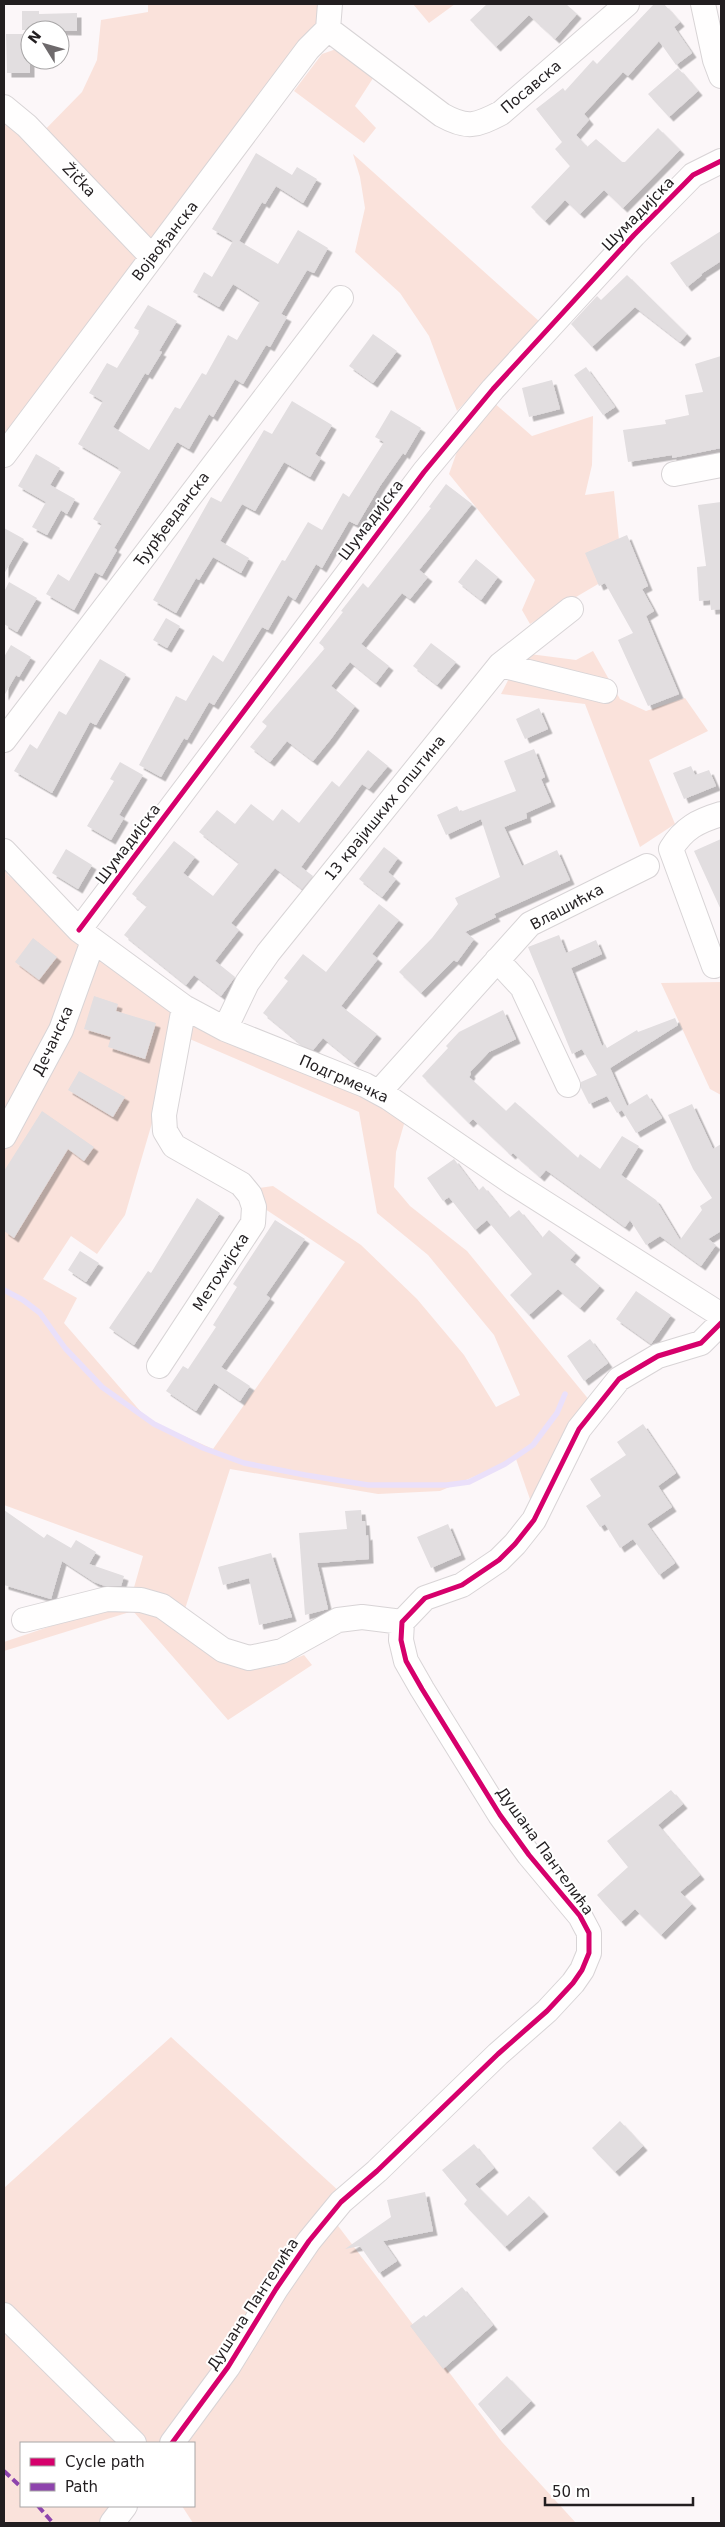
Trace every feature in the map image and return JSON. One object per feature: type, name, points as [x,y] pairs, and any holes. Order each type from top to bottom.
[{"type":"street","points":[[328,29],[330,4]]},
{"type":"street","name":"Посавска","points":[[328,29],[442,115],[457,123],[468,126],[484,122],[501,113],[627,4]]},
{"type":"street","points":[[703,4],[714,60],[721,76]]},
{"type":"street","name":"Војвођанска","points":[[4,455],[308,48],[328,29]]},
{"type":"street","name":"Žička","points":[[4,107],[27,126],[152,257]]},
{"type":"street","name":"Шумадијска","points":[[86,936],[424,472],[486,397],[660,208],[694,175],[721,161]]},
{"type":"street","name":"Ђурђевданска","points":[[4,740],[341,298]]},
{"type":"street","points":[[674,474],[721,465]]},
{"type":"street","name":"13 крајишких општина","points":[[225,1029],[248,983],[268,953],[500,665],[572,609]]},
{"type":"street","points":[[500,665],[606,691]]},
{"type":"street","points":[[714,966],[671,849],[681,833],[698,821],[721,814]]},
{"type":"street","name":"Подгрмечка","points":[[4,851],[86,936],[184,1007],[225,1029],[379,1092],[513,1183],[721,1315]]},
{"type":"street","name":"Влашићка","points":[[379,1092],[530,924],[647,866]]},
{"type":"street","name":"Дечанска","points":[[4,1136],[61,1030],[86,936]]},
{"type":"street","points":[[497,960],[522,987],[568,1085]]},
{"type":"street","name":"Метохијска","points":[[159,1366],[253,1223],[254,1207],[250,1195],[241,1184],[174,1146],[165,1132],[164,1115],[184,1007]]},
{"type":"street","points":[[24,1620],[107,1599],[141,1600],[162,1606],[223,1650],[249,1658],[282,1651],[338,1620],[362,1617],[402,1622],[425,1598],[462,1585],[499,1560],[515,1544],[534,1520],[579,1429],[619,1379],[658,1356],[701,1343],[721,1323]]},
{"type":"street","name":"Душана Пантелића","points":[[173,2442],[228,2367],[304,2249],[341,2202],[498,2054],[548,2011],[573,1983],[590,1953],[589,1933],[580,1916],[500,1815],[406,1661],[401,1640],[402,1622]]},
{"type":"street","points":[[4,2315],[133,2442]]},
{"type":"street","points":[[112,2523],[124,2507]]},
{"type":"shaded area","points":[[148,4],[324,4],[324,15],[4,452],[4,119],[33,142],[82,92],[97,60],[101,20],[148,12]]},
{"type":"shaded area","points":[[413,4],[455,4],[429,23]]},
{"type":"shaded area","points":[[342,47],[377,72],[355,106],[376,128],[364,143],[294,91],[322,54]]},
{"type":"shaded area","points":[[353,154],[540,322],[457,411],[429,336],[400,293],[355,252],[365,208],[360,177]]},
{"type":"shaded area","points":[[493,402],[532,436],[593,416],[592,465],[585,495],[614,491],[622,570],[530,624],[522,610],[535,580],[449,474],[460,443]]},
{"type":"shaded area","points":[[593,651],[620,699],[646,711],[685,698],[708,731],[649,760],[675,824],[640,847],[585,704],[501,694],[522,653],[576,660]]},
{"type":"shaded area","points":[[4,869],[8,875],[176,1013],[152,1123],[125,1215],[97,1254],[71,1236],[43,1279],[77,1298],[64,1323],[148,1420],[213,1449],[345,1262],[256,1203],[253,1189],[273,1186],[361,1245],[417,1299],[464,1355],[496,1407],[520,1395],[494,1335],[428,1255],[377,1213],[359,1112],[185,1037],[188,1019],[406,1117],[396,1152],[394,1187],[410,1206],[467,1251],[590,1401],[531,1502],[516,1459],[440,1491],[378,1494],[230,1469],[184,1612],[133,1591],[143,1556],[4,1505]]},
{"type":"shaded area","points":[[721,982],[721,1095],[710,1089],[661,983]]},
{"type":"shaded area","points":[[128,1600],[246,1669],[276,1666],[304,1655],[312,1665],[228,1720],[133,1611],[4,1651],[4,1642]]},
{"type":"shaded area","points":[[171,2037],[341,2193],[326,2210],[502,2442],[576,2523],[193,2523],[183,2507],[195,2507],[195,2442],[20,2442],[20,2507],[123,2507],[112,2523],[4,2523],[4,2188]]},
{"type":"building","points":[[487,4],[566,4],[577,14],[555,39],[529,15],[496,47],[470,20]]},
{"type":"building","points":[[654,4],[664,4],[680,22],[674,27],[692,53],[676,65],[659,41],[628,76],[623,72],[584,114],[589,120],[576,135],[587,147],[596,139],[622,162],[625,162],[658,128],[680,150],[623,208],[604,190],[580,214],[565,200],[545,221],[531,207],[570,166],[555,149],[562,142],[536,109],[563,88],[565,91],[593,60],[597,64]]},
{"type":"building","points":[[22,11],[39,11],[39,14],[77,13],[77,31],[70,31],[70,20],[22,20]]},
{"type":"building","points":[[6,34],[20,34],[20,70],[30,70],[30,73],[7,73]]},
{"type":"building","points":[[678,68],[698,91],[669,117],[648,94]]},
{"type":"building","points":[[256,153],[292,175],[297,167],[317,179],[303,203],[276,186],[265,204],[262,202],[239,241],[278,264],[298,230],[328,248],[314,273],[307,270],[281,314],[287,317],[270,347],[266,345],[243,384],[235,379],[213,417],[209,414],[189,449],[177,442],[114,548],[117,550],[102,576],[95,572],[74,610],[46,594],[58,574],[69,581],[102,524],[93,519],[121,472],[118,470],[119,468],[78,444],[103,401],[89,393],[107,363],[117,368],[140,331],[134,328],[148,305],[177,321],[159,351],[162,352],[148,375],[145,373],[113,427],[149,450],[175,407],[180,409],[202,373],[206,375],[228,335],[237,340],[260,301],[233,284],[219,307],[193,292],[204,272],[212,277],[233,241],[212,229]]},
{"type":"building","points":[[721,231],[721,261],[701,274],[687,287],[670,263]]},
{"type":"building","points":[[627,275],[687,334],[680,342],[635,307],[592,347],[571,324],[597,296],[601,300]]},
{"type":"building","points":[[373,334],[397,351],[373,383],[349,366]]},
{"type":"building","points":[[721,356],[721,448],[672,458],[672,455],[628,462],[623,430],[666,424],[665,420],[689,415],[685,395],[703,392],[695,364]]},
{"type":"building","points":[[586,367],[615,407],[603,415],[574,375]]},
{"type":"building","points":[[552,380],[560,409],[529,417],[522,388]]},
{"type":"building","points":[[292,401],[332,425],[315,454],[321,458],[310,477],[284,462],[255,511],[242,504],[220,541],[249,558],[241,573],[213,557],[199,580],[196,578],[176,613],[153,600],[211,497],[221,502],[264,430],[272,434]]},
{"type":"building","points":[[391,410],[421,428],[405,455],[403,453],[380,486],[357,525],[349,521],[322,568],[316,564],[295,600],[288,595],[268,630],[262,627],[214,705],[209,702],[187,740],[184,738],[161,777],[139,765],[176,696],[186,701],[213,655],[223,662],[282,560],[285,561],[308,522],[322,530],[343,493],[349,497],[384,442],[375,437]]},
{"type":"building","points":[[36,454],[60,468],[50,485],[75,499],[67,514],[61,510],[47,535],[32,527],[46,502],[18,486]]},
{"type":"building","points":[[446,484],[472,504],[419,570],[428,577],[410,599],[402,593],[361,644],[389,666],[376,683],[350,662],[331,686],[355,706],[331,739],[313,761],[287,741],[270,762],[250,747],[267,726],[262,722],[325,648],[319,643],[343,612],[341,611],[363,583],[368,588],[431,508],[429,507]]},
{"type":"building","points":[[721,502],[721,609],[711,610],[710,600],[699,601],[697,567],[706,566],[698,505]]},
{"type":"building","points":[[4,528],[24,539],[4,574]]},
{"type":"building","points":[[627,535],[648,586],[642,589],[654,611],[646,616],[679,694],[648,706],[618,640],[633,633],[605,583],[599,586],[585,553]]},
{"type":"building","points":[[476,559],[498,577],[481,600],[458,582]]},
{"type":"building","points":[[9,582],[37,598],[17,632],[4,624],[4,592]]},
{"type":"building","points":[[166,618],[180,626],[167,648],[153,640]]},
{"type":"building","points":[[431,643],[456,662],[437,685],[413,666]]},
{"type":"building","points":[[11,645],[31,657],[19,677],[16,675],[4,696],[4,657]]},
{"type":"building","points":[[100,659],[126,674],[96,725],[90,722],[52,793],[14,771],[30,744],[37,749],[59,711],[66,715]]},
{"type":"building","points":[[539,708],[548,729],[525,739],[516,719]]},
{"type":"building","points":[[534,749],[545,777],[541,779],[551,802],[526,813],[527,818],[504,827],[522,866],[557,850],[570,880],[494,914],[496,917],[465,932],[474,939],[457,962],[454,960],[421,993],[399,972],[432,938],[458,904],[455,898],[500,877],[481,819],[446,835],[437,815],[457,806],[460,812],[516,791],[504,761]]},
{"type":"building","points":[[368,750],[388,766],[369,789],[362,784],[301,867],[313,876],[302,889],[275,868],[231,923],[239,930],[215,961],[235,977],[221,996],[194,975],[186,985],[124,935],[147,906],[132,894],[174,841],[195,857],[183,873],[213,896],[239,863],[199,832],[217,810],[235,824],[251,804],[273,821],[282,809],[299,823],[332,781],[339,787]]},
{"type":"building","points":[[120,762],[143,775],[119,815],[124,818],[111,840],[87,826],[114,781],[110,779]]},
{"type":"building","points":[[691,766],[695,775],[709,770],[716,786],[684,799],[673,773]]},
{"type":"building","points":[[721,839],[721,910],[694,851]]},
{"type":"building","points":[[384,847],[398,858],[388,872],[396,879],[382,897],[359,879]]},
{"type":"building","points":[[66,849],[92,865],[78,889],[52,873]]},
{"type":"building","points":[[379,904],[399,920],[372,954],[378,959],[341,1006],[377,1034],[354,1063],[323,1038],[313,1050],[303,1046],[263,1013],[288,981],[284,978],[303,954],[326,972]]},
{"type":"building","points":[[559,935],[566,953],[596,940],[602,954],[571,968],[602,1046],[605,1044],[607,1048],[637,1030],[638,1032],[675,1018],[678,1025],[610,1068],[627,1106],[647,1094],[662,1118],[636,1133],[622,1110],[617,1113],[607,1096],[589,1104],[581,1088],[581,1082],[597,1075],[582,1049],[572,1054],[528,947]]},
{"type":"building","points":[[33,938],[57,957],[39,980],[15,962]]},
{"type":"building","points":[[94,996],[118,1004],[116,1011],[156,1023],[145,1059],[108,1047],[111,1037],[84,1029]]},
{"type":"building","points":[[503,1010],[516,1039],[489,1052],[470,1072],[469,1077],[506,1111],[515,1102],[578,1158],[580,1154],[600,1169],[622,1136],[639,1146],[621,1175],[656,1200],[680,1240],[702,1210],[700,1206],[712,1198],[693,1169],[668,1115],[692,1104],[713,1149],[721,1144],[721,1231],[708,1239],[716,1245],[701,1266],[660,1236],[646,1245],[630,1220],[625,1227],[546,1170],[540,1177],[513,1153],[511,1155],[473,1119],[469,1123],[422,1076],[448,1048],[446,1046],[459,1032]]},
{"type":"building","points":[[79,1071],[125,1097],[113,1117],[68,1090]]},
{"type":"building","points":[[42,1111],[94,1147],[84,1161],[68,1149],[14,1238],[4,1231],[4,1171]]},
{"type":"building","points":[[454,1159],[478,1191],[483,1186],[509,1218],[519,1210],[542,1238],[549,1230],[576,1253],[570,1260],[600,1286],[580,1308],[558,1289],[529,1315],[510,1295],[532,1274],[487,1220],[475,1230],[449,1197],[443,1201],[427,1178]]},
{"type":"building","points":[[197,1198],[220,1213],[134,1345],[109,1328],[148,1271],[151,1273]]},
{"type":"building","points":[[275,1220],[305,1239],[266,1295],[270,1298],[221,1367],[250,1386],[240,1401],[214,1383],[196,1411],[166,1391],[183,1366],[188,1369],[216,1327],[213,1325],[237,1287],[233,1284]]},
{"type":"building","points":[[80,1251],[99,1263],[86,1282],[68,1270]]},
{"type":"building","points":[[636,1291],[671,1315],[651,1344],[616,1319]]},
{"type":"building","points":[[590,1339],[608,1363],[584,1381],[567,1356]]},
{"type":"building","points":[[643,1424],[676,1473],[658,1486],[672,1507],[647,1524],[675,1563],[659,1575],[633,1539],[620,1548],[605,1524],[600,1527],[586,1506],[601,1496],[590,1479],[626,1455],[617,1442]]},
{"type":"building","points":[[4,1510],[44,1538],[47,1534],[71,1548],[76,1540],[96,1552],[89,1564],[124,1576],[121,1586],[105,1586],[94,1582],[62,1561],[51,1599],[4,1585]]},
{"type":"building","points":[[361,1510],[362,1521],[365,1521],[366,1536],[368,1535],[369,1559],[317,1563],[328,1609],[305,1615],[299,1533],[347,1529],[345,1511]]},
{"type":"building","points":[[448,1524],[461,1555],[431,1568],[417,1537]]},
{"type":"building","points":[[271,1553],[292,1617],[259,1625],[249,1578],[223,1585],[218,1567]]},
{"type":"building","points":[[671,1790],[683,1804],[658,1825],[700,1875],[680,1892],[692,1904],[661,1935],[635,1909],[621,1922],[597,1895],[628,1867],[607,1841]]},
{"type":"building","points":[[620,2121],[643,2146],[615,2172],[592,2148]]},
{"type":"building","points":[[474,2144],[494,2168],[475,2184],[507,2216],[529,2196],[544,2212],[505,2247],[464,2204],[467,2200],[442,2170]]},
{"type":"building","points":[[425,2192],[433,2231],[383,2241],[397,2261],[379,2273],[360,2246],[345,2249],[391,2217],[387,2200]]},
{"type":"building","points":[[462,2287],[493,2325],[443,2369],[410,2326],[424,2315],[426,2317]]},
{"type":"building","points":[[507,2376],[531,2401],[500,2431],[478,2404]]},
{"type":"waterway","points":[[4,1290],[23,1300],[40,1313],[65,1348],[102,1387],[154,1424],[203,1448],[244,1463],[305,1475],[368,1485],[447,1485],[469,1482],[505,1464],[533,1445],[557,1413],[565,1394]]},
{"type":"marked path","points":[[4,2471],[20,2486]]},
{"type":"marked path","points":[[39,2507],[53,2523]]},
{"type":"cycle path","points":[[79,930],[424,472],[493,389],[634,235],[693,175],[721,161]]},
{"type":"cycle path","points":[[173,2442],[228,2367],[276,2289],[309,2241],[341,2202],[377,2171],[498,2054],[547,2011],[573,1983],[582,1970],[589,1953],[589,1933],[580,1916],[529,1855],[500,1815],[422,1689],[406,1661],[401,1640],[402,1622],[425,1598],[462,1585],[499,1560],[515,1544],[534,1520],[579,1429],[619,1379],[658,1356],[701,1343],[721,1323]]}]
